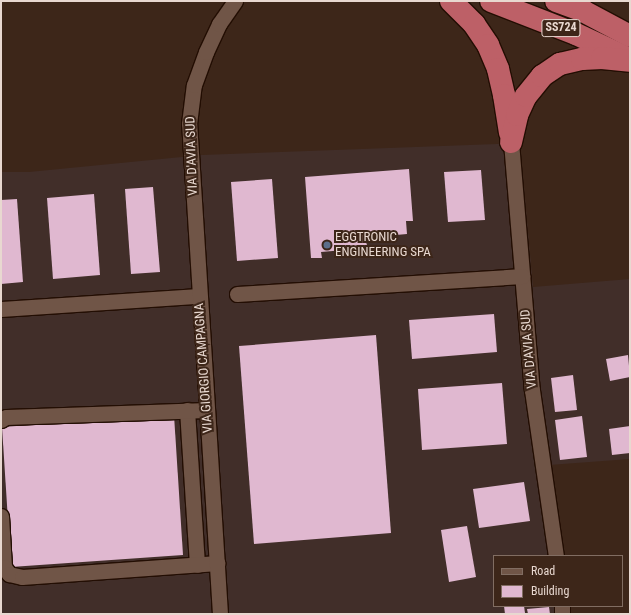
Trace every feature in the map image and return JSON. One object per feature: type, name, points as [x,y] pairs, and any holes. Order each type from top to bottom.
[{"type":"highway","points":[[452,1],[474,24],[490,51],[498,69],[504,95],[511,142]]},
{"type":"highway","name":"SS724","points":[[491,1],[576,34],[630,60]]},
{"type":"highway","name":"SS724","points":[[556,1],[583,11],[630,36]]},
{"type":"highway","points":[[511,142],[517,115],[526,96],[542,76],[560,64],[582,59],[602,58],[630,60]]},
{"type":"street","name":"VIA D'AVIA SUD","points":[[199,296],[189,124],[194,85],[206,52],[219,24],[235,1]]},
{"type":"street","name":"VIA D'AVIA SUD","points":[[511,142],[532,390],[556,555]]},
{"type":"street","points":[[237,294],[522,276]]},
{"type":"street","name":"VIA GIORGIO CAMPAGNA","points":[[1,309],[199,296],[220,614]]},
{"type":"street","points":[[187,410],[197,565]]},
{"type":"street","points":[[1,420],[6,416],[207,410]]},
{"type":"street","points":[[1,516],[4,567],[9,574],[22,577],[217,563]]},
{"type":"shaded area","points":[[520,143],[533,287],[630,279],[630,459],[549,465],[563,555],[493,555],[493,607],[570,607],[571,614],[1,614],[1,172],[29,172],[202,155]]},
{"type":"building","points":[[409,169],[413,221],[406,221],[407,234],[396,235],[396,239],[366,242],[367,245],[355,246],[356,249],[321,252],[322,258],[311,258],[305,177]]},
{"type":"building","points":[[481,170],[485,220],[448,222],[444,172]]},
{"type":"building","points":[[272,179],[278,258],[237,261],[231,182]]},
{"type":"building","points":[[153,187],[160,272],[131,274],[125,189]]},
{"type":"building","points":[[94,194],[100,275],[53,279],[47,198]]},
{"type":"building","points":[[17,199],[23,282],[1,284],[1,200]]},
{"type":"building","points":[[494,314],[497,352],[412,359],[409,320]]},
{"type":"building","points":[[376,335],[391,533],[254,544],[239,346]]},
{"type":"building","points":[[628,355],[630,377],[610,381],[606,359]]},
{"type":"building","points":[[573,375],[577,410],[555,412],[551,378]]},
{"type":"building","points":[[502,383],[507,444],[422,450],[418,389]]},
{"type":"building","points":[[174,415],[183,555],[11,567],[2,427]]},
{"type":"building","points":[[582,416],[587,457],[560,460],[555,420]]},
{"type":"building","points":[[630,426],[630,453],[612,455],[609,429]]},
{"type":"building","points":[[524,482],[530,521],[479,528],[473,489]]},
{"type":"building","points":[[467,526],[476,577],[449,582],[441,530]]},
{"type":"building","points":[[504,607],[524,607],[525,613],[505,614]]},
{"type":"building","points":[[549,607],[550,614],[528,614],[527,609]]},
{"type":"place","name":"EGGTRONIC ENGINEERING SPA","points":[[327,245]]}]
